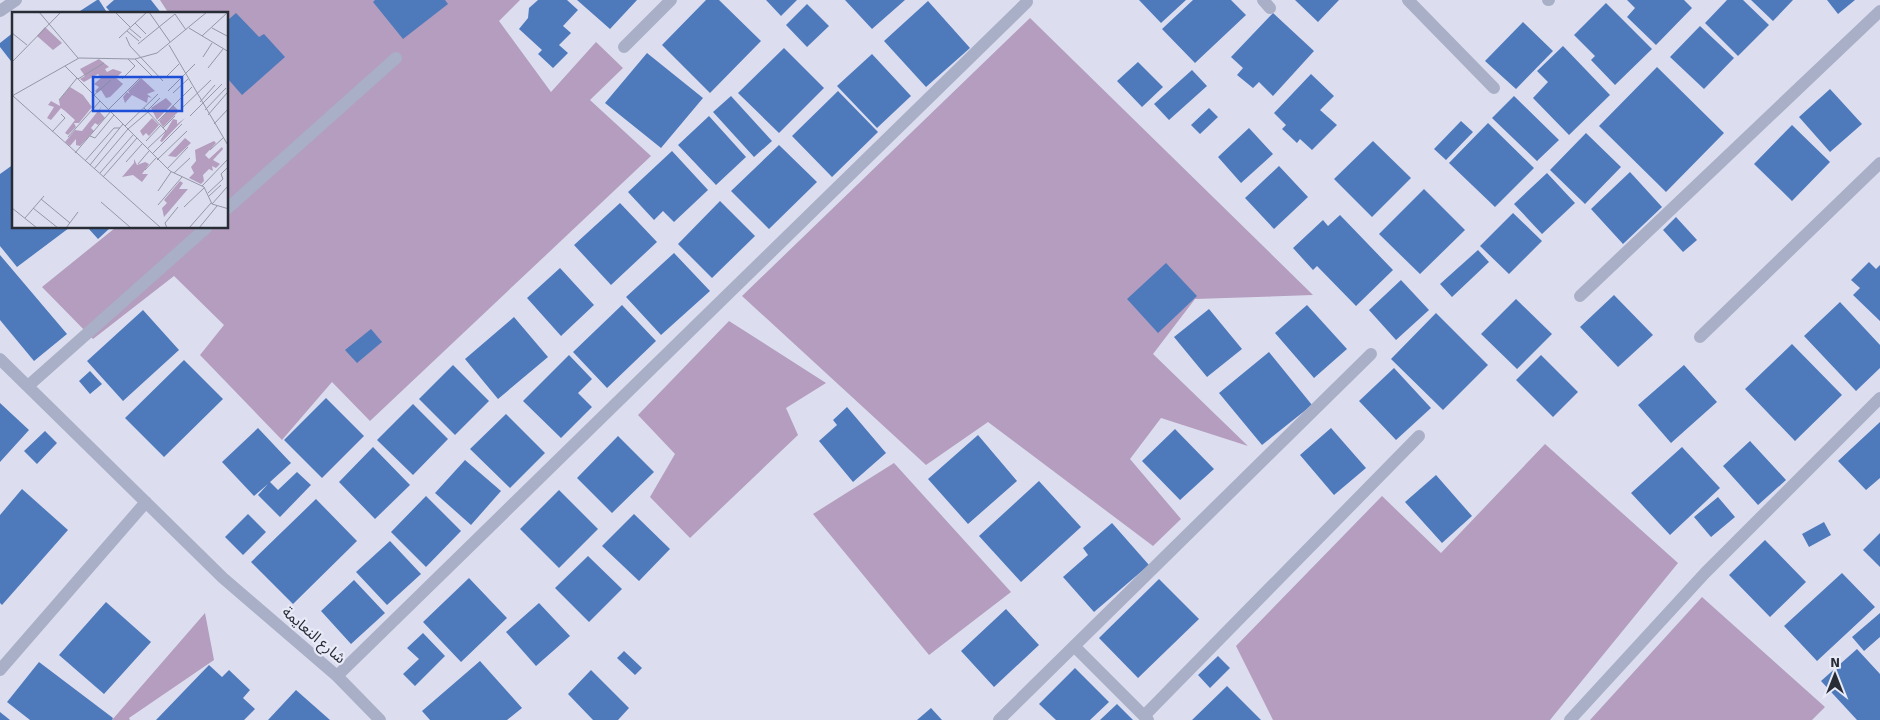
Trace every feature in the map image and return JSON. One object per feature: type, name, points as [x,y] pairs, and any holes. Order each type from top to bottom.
[{"type":"street","points":[[0,11],[16,0]]},
{"type":"street","points":[[624,47],[671,0]]},
{"type":"street","points":[[1408,0],[1494,88]]},
{"type":"street","points":[[337,676],[1027,2]]},
{"type":"street","points":[[1580,296],[1880,10]]},
{"type":"street","points":[[229,207],[396,58]]},
{"type":"street","points":[[1700,337],[1880,164]]},
{"type":"street","points":[[28,386],[205,229]]},
{"type":"street","points":[[999,720],[1371,354]]},
{"type":"street","name":"شارع النعايمة","points":[[0,359],[223,578],[337,676],[380,720]]},
{"type":"street","points":[[1570,720],[1705,573],[1880,398]]},
{"type":"street","points":[[1074,646],[1146,718],[1419,436]]},
{"type":"street","points":[[0,670],[146,502]]},
{"type":"shaded area","points":[[160,0],[520,0],[499,21],[551,92],[596,42],[623,68],[590,100],[651,156],[370,421],[332,382],[282,440],[200,355],[224,325],[174,276],[93,339],[42,287],[114,229],[229,229],[229,12],[168,12]]},
{"type":"shaded area","points":[[1030,18],[1313,295],[1195,299],[1153,354],[1248,446],[1161,418],[1130,459],[1181,519],[1153,546],[988,422],[926,465],[742,296]]},
{"type":"shaded area","points":[[729,321],[826,383],[786,408],[798,435],[690,538],[650,497],[675,454],[638,415]]},
{"type":"shaded area","points":[[1545,444],[1678,563],[1550,720],[1273,720],[1236,646],[1382,496],[1441,553]]},
{"type":"shaded area","points":[[894,463],[1011,592],[929,655],[813,514]]},
{"type":"shaded area","points":[[1702,597],[1825,707],[1812,720],[1590,720]]},
{"type":"shaded area","points":[[205,613],[214,660],[129,718],[130,720],[112,720]]},
{"type":"building","points":[[99,0],[107,12],[81,12]]},
{"type":"building","points":[[114,0],[151,0],[160,12],[110,12],[106,7]]},
{"type":"building","points":[[375,0],[445,0],[448,4],[403,39],[373,2]]},
{"type":"building","points":[[538,0],[567,0],[578,10],[563,26],[571,33],[559,45],[568,53],[553,68],[538,54],[542,50],[519,29],[528,18],[529,8]]},
{"type":"building","points":[[577,0],[637,0],[610,29]]},
{"type":"building","points":[[706,0],[719,0],[761,41],[710,93],[662,45]]},
{"type":"building","points":[[766,0],[797,0],[781,16]]},
{"type":"building","points":[[845,0],[905,0],[872,29]]},
{"type":"building","points":[[1139,0],[1186,0],[1161,23]]},
{"type":"building","points":[[1193,0],[1231,0],[1246,15],[1195,63],[1162,29]]},
{"type":"building","points":[[1295,0],[1339,0],[1318,22]]},
{"type":"building","points":[[1627,0],[1684,0],[1692,8],[1656,45],[1627,17],[1635,8]]},
{"type":"building","points":[[1727,0],[1743,0],[1769,25],[1738,56],[1705,23]]},
{"type":"building","points":[[1751,0],[1793,0],[1773,21]]},
{"type":"building","points":[[1827,0],[1855,0],[1838,14]]},
{"type":"building","points":[[928,1],[970,48],[926,87],[884,41]]},
{"type":"building","points":[[1606,3],[1652,49],[1615,85],[1591,60],[1595,56],[1574,35]]},
{"type":"building","points":[[807,4],[829,26],[807,47],[786,25]]},
{"type":"building","points":[[236,13],[259,37],[264,34],[285,57],[242,95],[229,80],[229,19]]},
{"type":"building","points":[[1273,13],[1314,51],[1273,96],[1259,82],[1253,88],[1237,75],[1243,68],[1231,57]]},
{"type":"building","points":[[1523,22],[1553,51],[1516,89],[1485,61]]},
{"type":"building","points":[[1700,26],[1734,58],[1704,89],[1670,57]]},
{"type":"building","points":[[12,34],[12,62],[0,47],[0,43]]},
{"type":"building","points":[[1563,46],[1610,95],[1569,135],[1533,98],[1548,82],[1537,71]]},
{"type":"building","points":[[784,48],[824,88],[779,133],[738,93]]},
{"type":"building","points":[[647,53],[703,98],[661,148],[605,103]]},
{"type":"building","points":[[872,54],[911,96],[877,128],[837,86]]},
{"type":"building","points":[[1138,62],[1163,87],[1142,107],[1117,81]]},
{"type":"building","points":[[1657,67],[1724,133],[1666,192],[1599,126]]},
{"type":"building","points":[[1192,70],[1207,86],[1169,120],[1154,104]]},
{"type":"building","points":[[1311,74],[1334,96],[1320,110],[1337,125],[1312,150],[1300,139],[1297,143],[1282,129],[1286,125],[1274,113]]},
{"type":"building","points":[[1830,89],[1862,124],[1830,152],[1799,117]]},
{"type":"building","points":[[838,91],[878,132],[832,177],[792,136]]},
{"type":"building","points":[[731,96],[772,141],[754,157],[713,112]]},
{"type":"building","points":[[1514,96],[1559,140],[1537,161],[1492,118]]},
{"type":"building","points":[[1209,108],[1218,117],[1200,134],[1191,125]]},
{"type":"building","points":[[709,116],[746,157],[716,185],[678,145]]},
{"type":"building","points":[[1461,121],[1473,132],[1446,160],[1434,149]]},
{"type":"building","points":[[1488,123],[1534,168],[1495,207],[1449,163]]},
{"type":"building","points":[[1792,125],[1830,162],[1792,201],[1754,164]]},
{"type":"building","points":[[1249,128],[1273,154],[1241,183],[1218,157]]},
{"type":"building","points":[[1586,133],[1621,167],[1585,204],[1550,170]]},
{"type":"building","points":[[1373,141],[1411,178],[1372,217],[1334,179]]},
{"type":"building","points":[[779,145],[817,182],[769,229],[731,191]]},
{"type":"building","points":[[672,151],[708,190],[674,222],[663,211],[654,220],[628,192]]},
{"type":"building","points":[[12,165],[12,229],[68,229],[17,267],[0,246],[0,174]]},
{"type":"building","points":[[1279,166],[1308,197],[1274,229],[1245,198]]},
{"type":"building","points":[[1630,172],[1662,207],[1623,244],[1591,209]]},
{"type":"building","points":[[1547,173],[1575,203],[1542,234],[1514,204]]},
{"type":"building","points":[[1424,189],[1465,230],[1420,274],[1379,234]]},
{"type":"building","points":[[720,201],[755,236],[712,278],[678,244]]},
{"type":"building","points":[[620,203],[657,242],[611,285],[574,245]]},
{"type":"building","points":[[1513,213],[1542,241],[1509,274],[1480,246]]},
{"type":"building","points":[[1340,215],[1393,270],[1356,306],[1317,266],[1313,270],[1293,248],[1323,220],[1328,226]]},
{"type":"building","points":[[1676,217],[1697,240],[1683,252],[1663,230]]},
{"type":"building","points":[[89,229],[109,229],[98,239]]},
{"type":"building","points":[[1478,250],[1489,262],[1452,297],[1440,284]]},
{"type":"building","points":[[674,253],[710,291],[661,335],[626,297]]},
{"type":"building","points":[[0,255],[67,334],[34,361],[0,320]]},
{"type":"building","points":[[1869,262],[1876,269],[1880,265],[1880,321],[1853,295],[1860,288],[1851,280]]},
{"type":"building","points":[[1166,263],[1197,296],[1158,333],[1127,299]]},
{"type":"building","points":[[560,268],[594,305],[561,336],[527,298]]},
{"type":"building","points":[[1401,280],[1429,310],[1396,340],[1369,310]]},
{"type":"building","points":[[1614,295],[1653,335],[1618,367],[1580,327]]},
{"type":"building","points":[[1516,299],[1552,334],[1517,369],[1481,334]]},
{"type":"building","points":[[1840,302],[1880,345],[1880,368],[1856,391],[1804,336]]},
{"type":"building","points":[[622,305],[656,341],[607,388],[573,352]]},
{"type":"building","points":[[1307,305],[1347,349],[1314,378],[1275,333]]},
{"type":"building","points":[[1209,309],[1242,349],[1207,377],[1174,337]]},
{"type":"building","points":[[143,310],[179,350],[123,401],[87,361]]},
{"type":"building","points":[[1436,313],[1488,365],[1443,410],[1391,359]]},
{"type":"building","points":[[514,317],[548,357],[498,399],[465,359]]},
{"type":"building","points":[[371,329],[382,342],[357,363],[345,350]]},
{"type":"building","points":[[1792,344],[1842,395],[1795,441],[1745,389]]},
{"type":"building","points":[[1269,352],[1312,405],[1262,445],[1219,393]]},
{"type":"building","points":[[569,355],[592,379],[578,393],[592,407],[561,438],[523,401]]},
{"type":"building","points":[[1541,355],[1578,392],[1553,417],[1516,380]]},
{"type":"building","points":[[184,360],[223,399],[164,457],[125,418]]},
{"type":"building","points":[[453,365],[489,401],[455,435],[419,399]]},
{"type":"building","points":[[1684,365],[1717,402],[1671,443],[1638,405]]},
{"type":"building","points":[[1394,368],[1431,408],[1396,440],[1359,401]]},
{"type":"building","points":[[90,371],[102,384],[90,394],[79,381]]},
{"type":"building","points":[[326,398],[364,436],[322,478],[284,440]]},
{"type":"building","points":[[0,403],[29,430],[0,462]]},
{"type":"building","points":[[413,404],[448,439],[413,475],[377,440]]},
{"type":"building","points":[[847,407],[886,453],[853,482],[819,441],[837,425],[833,420]]},
{"type":"building","points":[[506,414],[545,453],[510,488],[470,449]]},
{"type":"building","points":[[1880,422],[1880,478],[1866,490],[1838,461]]},
{"type":"building","points":[[258,428],[291,463],[270,482],[278,490],[297,472],[311,485],[280,517],[258,495],[268,484],[254,496],[222,462]]},
{"type":"building","points":[[1331,428],[1366,468],[1334,495],[1300,455]]},
{"type":"building","points":[[1175,429],[1214,469],[1180,500],[1142,461]]},
{"type":"building","points":[[45,431],[57,443],[37,464],[24,451]]},
{"type":"building","points":[[978,435],[1017,481],[968,524],[928,479]]},
{"type":"building","points":[[618,436],[654,472],[612,513],[577,478]]},
{"type":"building","points":[[1750,441],[1786,480],[1758,505],[1723,466]]},
{"type":"building","points":[[373,447],[410,485],[375,519],[339,482]]},
{"type":"building","points":[[1682,447],[1720,488],[1670,535],[1631,493]]},
{"type":"building","points":[[465,460],[501,491],[471,525],[435,493]]},
{"type":"building","points":[[1436,475],[1472,516],[1442,543],[1405,502]]},
{"type":"building","points":[[1039,481],[1081,527],[1021,582],[979,536]]},
{"type":"building","points":[[22,489],[68,530],[2,605],[0,603],[0,515]]},
{"type":"building","points":[[559,490],[598,529],[559,568],[520,529]]},
{"type":"building","points":[[426,496],[461,531],[426,567],[391,532]]},
{"type":"building","points":[[1718,497],[1735,517],[1711,537],[1694,517]]},
{"type":"building","points":[[316,499],[357,541],[293,604],[251,562]]},
{"type":"building","points":[[248,514],[266,532],[243,555],[225,537]]},
{"type":"building","points":[[634,514],[670,549],[639,581],[602,546]]},
{"type":"building","points":[[1824,522],[1831,535],[1809,547],[1802,534]]},
{"type":"building","points":[[1112,523],[1149,565],[1094,612],[1063,577],[1088,555],[1083,548]]},
{"type":"building","points":[[1880,533],[1880,567],[1863,550]]},
{"type":"building","points":[[1765,540],[1806,582],[1770,617],[1729,575]]},
{"type":"building","points":[[390,541],[421,574],[387,605],[356,572]]},
{"type":"building","points":[[588,556],[622,589],[589,622],[555,588]]},
{"type":"building","points":[[1842,573],[1875,607],[1817,661],[1784,626]]},
{"type":"building","points":[[469,578],[507,618],[461,662],[423,622]]},
{"type":"building","points":[[1159,579],[1199,619],[1138,678],[1099,638]]},
{"type":"building","points":[[354,580],[385,613],[351,644],[321,611]]},
{"type":"building","points":[[106,602],[151,642],[104,694],[59,655]]},
{"type":"building","points":[[539,603],[570,636],[536,666],[506,632]]},
{"type":"building","points":[[1006,609],[1039,645],[994,687],[961,651]]},
{"type":"building","points":[[1880,613],[1880,637],[1864,651],[1852,637]]},
{"type":"building","points":[[423,633],[445,656],[415,686],[403,674],[419,659],[407,648]]},
{"type":"building","points":[[1857,649],[1880,674],[1880,720],[1857,720],[1821,681]]},
{"type":"building","points":[[624,651],[642,668],[635,675],[617,658]]},
{"type":"building","points":[[1218,656],[1230,668],[1210,688],[1198,675]]},
{"type":"building","points":[[480,661],[522,708],[507,720],[430,720],[422,711]]},
{"type":"building","points":[[39,662],[113,718],[112,720],[30,720],[7,702]]},
{"type":"building","points":[[209,665],[222,677],[229,670],[250,690],[243,698],[255,709],[244,720],[156,720]]},
{"type":"building","points":[[1075,668],[1109,702],[1090,720],[1056,720],[1039,704]]},
{"type":"building","points":[[591,670],[629,708],[618,720],[593,720],[568,694]]},
{"type":"building","points":[[1227,686],[1261,720],[1192,720]]},
{"type":"building","points":[[296,690],[330,720],[268,720]]},
{"type":"building","points":[[1117,704],[1133,720],[1100,720]]},
{"type":"building","points":[[931,708],[942,720],[917,720]]},
{"type":"building","points":[[0,712],[10,720],[0,720]]}]
